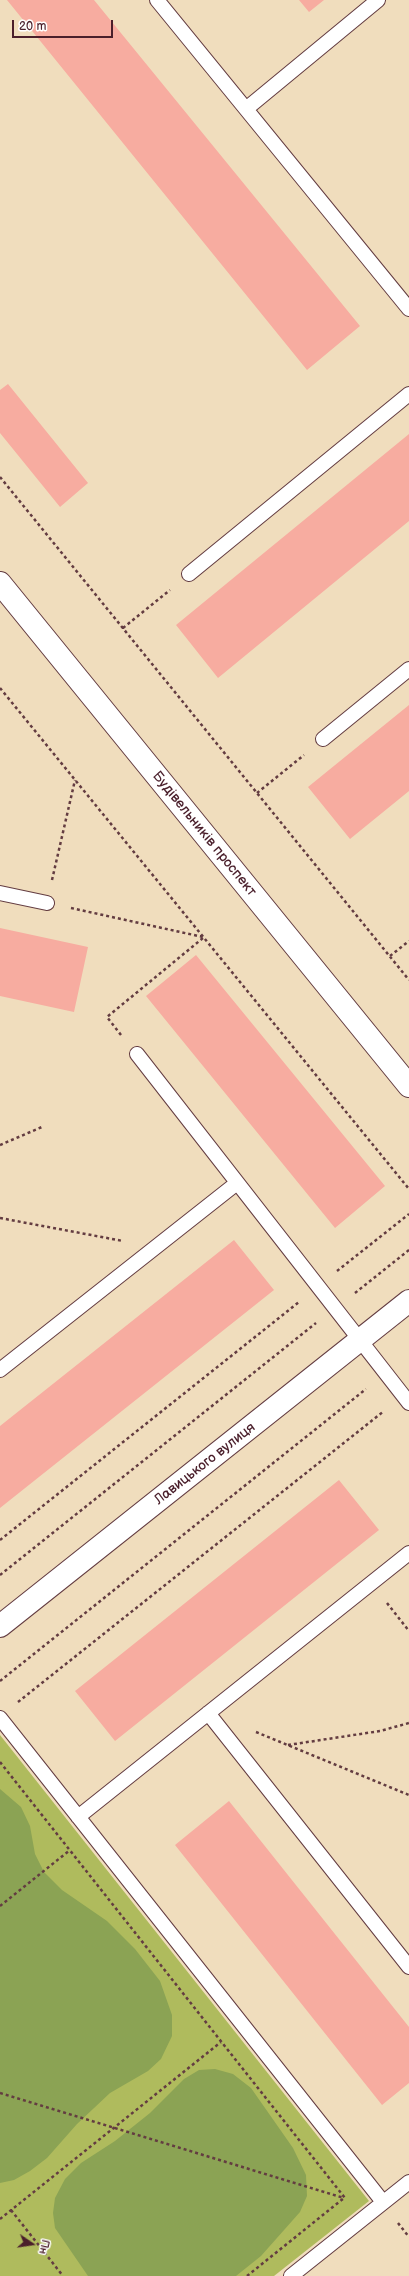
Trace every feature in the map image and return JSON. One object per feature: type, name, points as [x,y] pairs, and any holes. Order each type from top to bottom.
[{"type":"main road","name":"Будівельників проспект","points":[[0,583],[409,1086]]},
{"type":"main road","name":"Лавицького вулиця","points":[[0,1626],[409,1301]]},
{"type":"lane","points":[[157,0],[409,309]]},
{"type":"lane","points":[[246,109],[378,0]]},
{"type":"lane","points":[[189,574],[409,394]]},
{"type":"lane","points":[[323,740],[409,669]]},
{"type":"lane","points":[[0,893],[47,903]]},
{"type":"lane","points":[[136,1054],[406,1400]]},
{"type":"lane","points":[[0,1370],[237,1183]]},
{"type":"lane","points":[[78,1817],[409,1553]]},
{"type":"lane","points":[[208,1713],[409,1967]]},
{"type":"lane","points":[[0,1718],[383,2202]]},
{"type":"lane","points":[[290,2276],[409,2182]]},
{"type":"path","points":[[0,477],[409,980]]},
{"type":"path","points":[[123,628],[189,574]]},
{"type":"path","points":[[0,689],[409,1189]]},
{"type":"path","points":[[257,793],[323,740]]},
{"type":"path","points":[[75,780],[47,903],[203,937]]},
{"type":"path","points":[[107,1017],[203,937]]},
{"type":"path","points":[[390,956],[409,941]]},
{"type":"path","points":[[0,1145],[42,1127]]},
{"type":"path","points":[[0,1540],[409,1214]]},
{"type":"path","points":[[0,1218],[156,1247]]},
{"type":"path","points":[[0,1575],[409,1250]]},
{"type":"path","points":[[0,1681],[386,1374]]},
{"type":"path","points":[[12,1706],[406,1400]]},
{"type":"path","points":[[371,1583],[409,1631]]},
{"type":"path","points":[[287,1745],[380,1731],[409,1723]]},
{"type":"path","points":[[251,1730],[409,1795]]},
{"type":"path","points":[[0,1762],[345,2198]]},
{"type":"path","points":[[0,1906],[91,1833]]},
{"type":"path","points":[[0,2219],[221,2042]]},
{"type":"path","points":[[0,2093],[345,2198]]},
{"type":"path","points":[[247,2276],[345,2198]]},
{"type":"path","points":[[11,2210],[64,2276]]},
{"type":"green space","points":[[0,1735],[369,2201],[274,2276],[0,2276]]},
{"type":"green space","points":[[0,1789],[21,1807],[30,1826],[35,1854],[44,1872],[62,1890],[107,1921],[135,1949],[160,1981],[172,2015],[172,2036],[161,2059],[148,2071],[110,2093],[77,2124],[47,2158],[30,2171],[14,2180],[0,2183]]},
{"type":"green space","points":[[215,2069],[233,2074],[251,2088],[293,2148],[306,2175],[307,2196],[300,2212],[261,2256],[236,2276],[88,2276],[55,2228],[53,2213],[55,2198],[65,2179],[81,2163],[115,2141],[150,2113],[184,2079],[199,2070]]},
{"type":"building","points":[[7,0],[94,0],[360,326],[307,370]]},
{"type":"building","points":[[299,0],[324,0],[309,12]]},
{"type":"building","points":[[8,384],[88,483],[60,507],[0,433],[0,390]]},
{"type":"building","points":[[409,434],[409,521],[218,678],[176,625]]},
{"type":"building","points":[[409,705],[409,791],[350,839],[308,787]]},
{"type":"building","points":[[0,928],[88,947],[74,1012],[0,996]]},
{"type":"building","points":[[196,955],[385,1186],[335,1228],[146,996]]},
{"type":"building","points":[[234,1240],[274,1290],[0,1508],[0,1426]]},
{"type":"building","points":[[339,1480],[379,1530],[115,1741],[75,1691]]},
{"type":"building","points":[[229,1801],[409,2027],[409,2083],[382,2105],[175,1845]]}]
